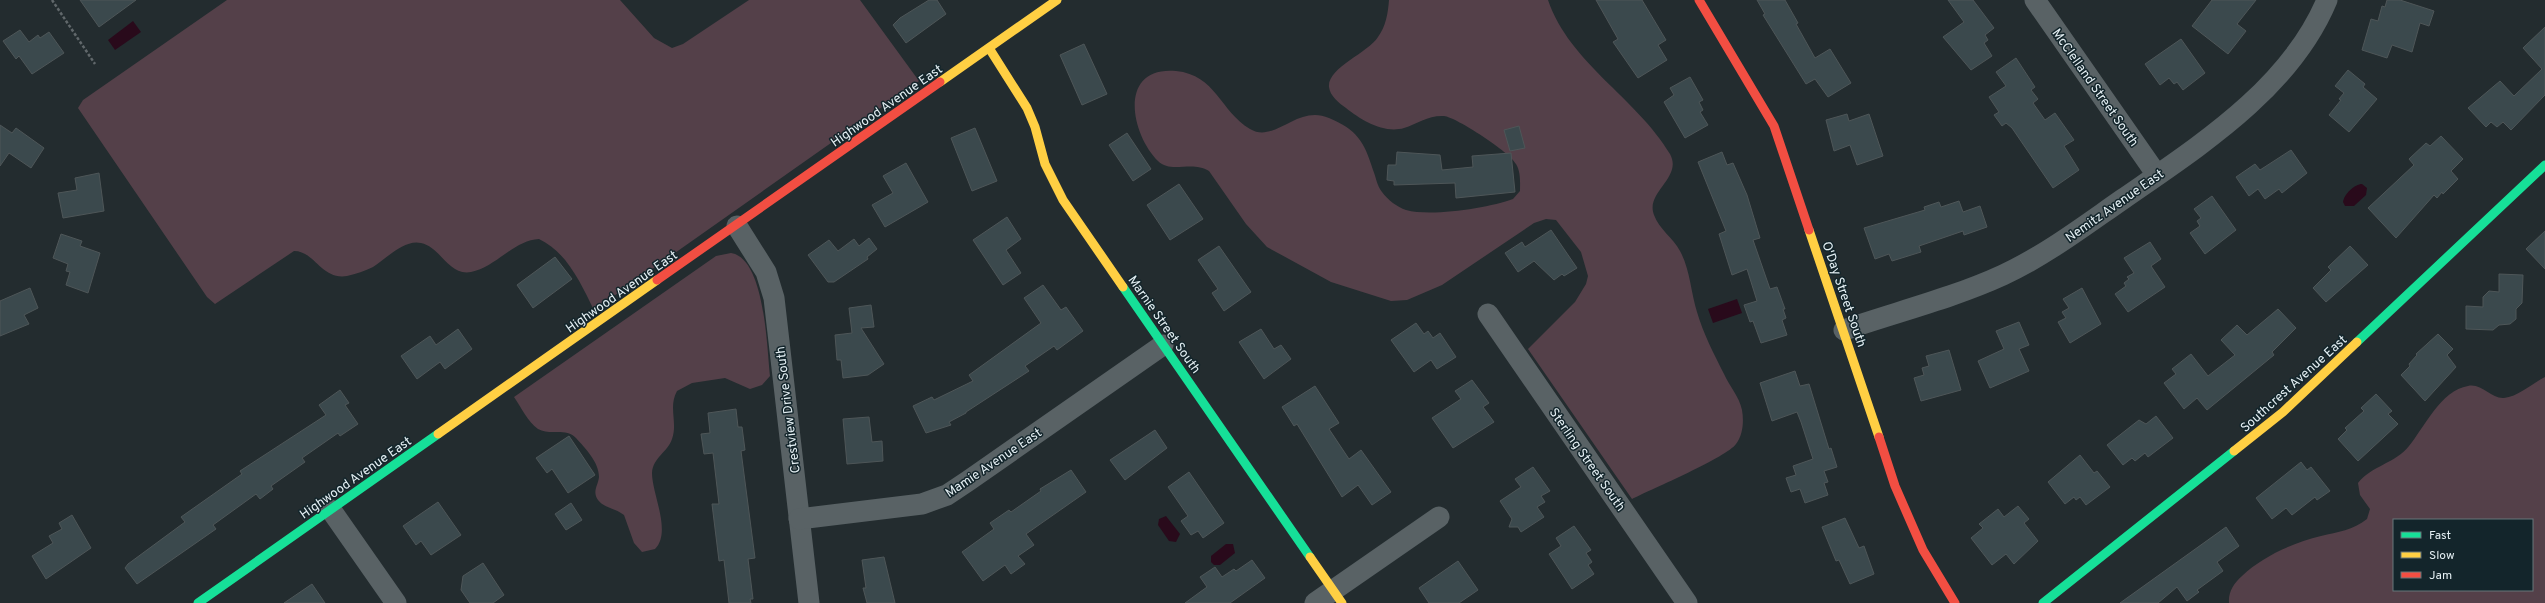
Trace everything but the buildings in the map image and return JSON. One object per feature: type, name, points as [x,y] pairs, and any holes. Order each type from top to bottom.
[{"type":"street","name":"Highwood Avenue East","points":[[198,603],[1057,0]]},
{"type":"street","name":"O'Day Street South","points":[[1699,0],[1774,126],[1907,516],[1931,564],[1955,603]]},
{"type":"street","name":"McClelland Street South","points":[[2035,0],[2157,175]]},
{"type":"street","name":"Nemitz Avenue East","points":[[1844,330],[1980,284],[2023,265],[2059,244],[2210,136],[2283,69],[2309,37],[2327,0]]},
{"type":"street","name":"Marnie Street South","points":[[989,48],[1027,108],[1035,127],[1045,164],[1062,200],[1337,597]]},
{"type":"street","name":"Southcrest Avenue East","points":[[2043,603],[2283,412],[2545,165]]},
{"type":"street","name":"Crestview Drive South","points":[[736,226],[762,264],[773,292],[809,603]]},
{"type":"street","name":"Sterling Street South","points":[[1488,314],[1687,603]]},
{"type":"street","name":"Mamie Avenue East","points":[[799,519],[907,507],[939,498],[968,481],[1163,345]]},
{"type":"street","points":[[331,510],[396,603]]},
{"type":"street","points":[[1315,603],[1337,597],[1439,516]]},
{"type":"path","points":[[52,0],[95,64]]},
{"type":"shaded area","points":[[227,0],[620,0],[654,38],[672,48],[683,44],[749,0],[860,0],[919,81],[594,310],[578,280],[565,260],[558,252],[539,239],[530,240],[521,244],[489,265],[471,272],[456,270],[434,250],[421,243],[408,244],[396,250],[373,267],[347,276],[331,274],[324,270],[307,255],[294,251],[215,304],[207,297],[78,108],[83,100]]},
{"type":"shaded area","points":[[1389,0],[1548,0],[1558,23],[1587,62],[1640,115],[1656,134],[1670,154],[1673,163],[1672,170],[1668,178],[1655,199],[1653,207],[1654,215],[1659,225],[1680,251],[1688,273],[1702,328],[1724,374],[1739,400],[1742,410],[1742,432],[1736,444],[1730,450],[1688,473],[1632,499],[1528,349],[1575,302],[1586,284],[1588,276],[1581,252],[1556,220],[1546,219],[1534,223],[1442,285],[1407,300],[1391,301],[1331,282],[1267,247],[1246,224],[1209,171],[1202,168],[1189,166],[1175,167],[1163,165],[1148,149],[1136,119],[1135,104],[1137,90],[1145,79],[1157,72],[1176,71],[1189,74],[1200,79],[1209,86],[1240,122],[1250,129],[1259,132],[1268,132],[1307,116],[1317,115],[1339,122],[1353,132],[1363,144],[1380,190],[1393,203],[1406,210],[1417,212],[1445,212],[1490,206],[1513,199],[1520,191],[1518,167],[1516,164],[1494,144],[1460,122],[1444,116],[1439,116],[1428,118],[1404,128],[1389,129],[1373,125],[1352,113],[1338,102],[1331,93],[1329,87],[1330,80],[1334,73],[1366,49],[1381,33],[1386,19]]},
{"type":"shaded area","points":[[133,21],[141,32],[115,50],[108,40]]},
{"type":"shaded area","points":[[2359,184],[2362,184],[2367,188],[2366,195],[2354,206],[2345,206],[2343,202],[2348,193]]},
{"type":"shaded area","points":[[731,253],[742,259],[751,271],[757,287],[762,306],[770,376],[762,385],[750,389],[725,378],[692,383],[677,391],[673,403],[674,433],[670,444],[655,463],[652,473],[662,523],[662,533],[660,542],[655,549],[642,552],[634,543],[624,515],[604,505],[596,497],[595,491],[599,477],[598,471],[597,466],[587,451],[576,438],[568,433],[548,432],[538,429],[528,418],[514,397],[716,256]]},
{"type":"shaded area","points":[[1737,299],[1742,313],[1713,323],[1708,309]]},
{"type":"shaded area","points":[[2545,377],[2545,603],[2229,603],[2232,588],[2236,582],[2259,562],[2289,546],[2351,528],[2367,519],[2370,509],[2360,495],[2358,483],[2370,472],[2404,452],[2441,402],[2458,389],[2468,386],[2478,387],[2499,398],[2509,397]]},
{"type":"shaded area","points":[[1166,516],[1180,534],[1176,542],[1169,541],[1158,525],[1159,519]]},
{"type":"shaded area","points":[[1226,544],[1233,544],[1235,553],[1220,565],[1214,565],[1211,562],[1211,556]]},
{"type":"traffic: fast","points":[[2357,342],[2545,165]]},
{"type":"traffic: fast","points":[[1123,287],[1310,557]]},
{"type":"traffic: fast","points":[[198,603],[438,434]]},
{"type":"traffic: fast","points":[[2043,603],[2234,451]]},
{"type":"traffic: slow","points":[[940,82],[1057,0]]},
{"type":"traffic: slow","points":[[989,48],[1027,108],[1035,127],[1045,164],[1063,200],[1123,287]]},
{"type":"traffic: slow","points":[[1809,230],[1879,437]]},
{"type":"traffic: slow","points":[[438,434],[657,280]]},
{"type":"traffic: slow","points":[[2234,451],[2283,412],[2357,342]]},
{"type":"traffic: slow","points":[[1310,557],[1342,603]]},
{"type":"traffic: jam","points":[[1699,0],[1774,126],[1809,230]]},
{"type":"traffic: jam","points":[[657,280],[940,82]]},
{"type":"traffic: jam","points":[[1879,437],[1895,486],[1923,550],[1955,603]]}]
